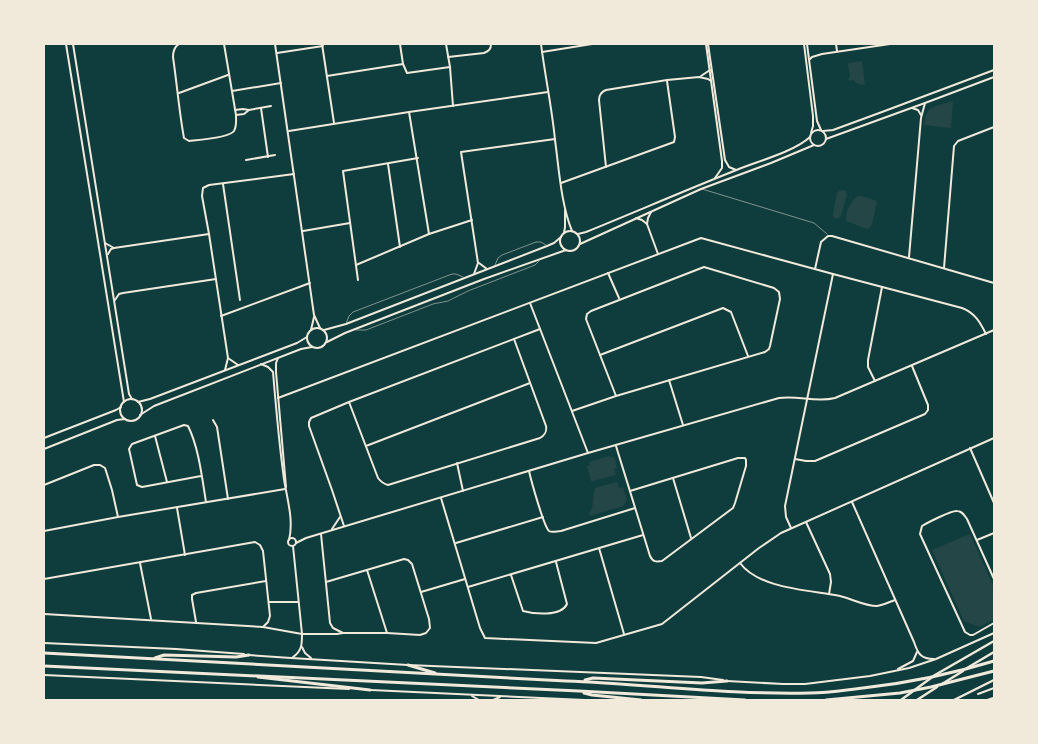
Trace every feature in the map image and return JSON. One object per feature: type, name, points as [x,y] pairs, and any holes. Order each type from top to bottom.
[{"type":"highway","points":[[44,653],[779,693],[835,692],[912,682],[994,661]]},
{"type":"highway","points":[[154,659],[164,655],[236,657],[249,655]]},
{"type":"highway","points":[[408,664],[440,675]]},
{"type":"highway","points":[[44,666],[240,674],[745,700]]},
{"type":"highway","points":[[826,700],[900,693],[994,671]]},
{"type":"highway","points":[[240,674],[370,690]]},
{"type":"highway","points":[[579,681],[593,678],[702,683],[727,680]]},
{"type":"highway","points":[[579,691],[592,695],[641,700]]},
{"type":"main road","points":[[901,700],[935,675],[994,641]]},
{"type":"main road","points":[[918,700],[951,677],[994,652]]},
{"type":"main road","points":[[954,700],[994,680]]},
{"type":"main road","points":[[988,700],[994,698]]},
{"type":"street","points":[[66,44],[124,402]]},
{"type":"street","points":[[73,44],[130,394],[132,399],[138,402],[142,408],[140,415]]},
{"type":"street","points":[[178,44],[173,52],[178,102],[184,138],[188,141],[229,135],[236,129],[236,115],[224,44]]},
{"type":"street","points":[[276,44],[314,315],[320,328]]},
{"type":"street","points":[[400,44],[406,72],[450,67]]},
{"type":"street","points":[[446,44],[453,106]]},
{"type":"street","points":[[448,57],[484,53],[489,51],[491,44]]},
{"type":"street","points":[[541,44],[565,208],[572,231]]},
{"type":"street","points":[[542,52],[591,44]]},
{"type":"street","points":[[707,44],[722,161],[722,168],[715,178]]},
{"type":"street","points":[[707,44],[726,160],[729,167],[736,170]]},
{"type":"street","points":[[806,44],[809,53],[822,54]]},
{"type":"street","points":[[806,44],[813,116],[810,141],[814,145]]},
{"type":"street","points":[[836,44],[837,51]]},
{"type":"street","points":[[810,62],[812,57],[822,54],[890,44]]},
{"type":"street","points":[[276,53],[323,45],[334,124]]},
{"type":"street","points":[[808,49],[817,121],[826,135],[826,139]]},
{"type":"street","points":[[327,76],[403,64]]},
{"type":"street","points":[[699,77],[710,70]]},
{"type":"street","points":[[811,133],[815,130],[833,130],[994,70]]},
{"type":"street","points":[[178,93],[229,75]]},
{"type":"street","points":[[606,167],[599,100],[601,93],[606,90],[667,80],[699,77],[708,78],[711,81]]},
{"type":"street","points":[[44,449],[116,420],[135,420],[154,406],[261,364],[301,349],[323,347],[327,342],[355,330],[484,279],[540,258],[566,250],[574,250],[580,244],[702,189],[814,145],[820,145],[826,139],[994,77]]},
{"type":"street","points":[[561,183],[674,142],[675,137],[667,80]]},
{"type":"street","points":[[232,91],[281,82]]},
{"type":"street","points":[[288,131],[548,92]]},
{"type":"street","points":[[909,257],[921,118],[925,104]]},
{"type":"street","points":[[235,110],[249,110],[271,106]]},
{"type":"street","points":[[261,108],[268,156]]},
{"type":"street","points":[[912,108],[918,110],[921,118]]},
{"type":"street","points":[[236,115],[244,114],[249,110]]},
{"type":"street","points":[[410,112],[429,234]]},
{"type":"street","points":[[944,268],[954,146],[958,141],[994,127]]},
{"type":"street","points":[[324,330],[346,324],[547,246],[554,243],[568,231],[578,234],[586,232],[715,178],[769,158],[798,145],[810,137]]},
{"type":"street","points":[[474,274],[478,263],[461,152],[555,139]]},
{"type":"street","points":[[246,160],[275,155]]},
{"type":"street","points":[[358,280],[343,171],[418,158]]},
{"type":"street","points":[[388,164],[400,247]]},
{"type":"street","points":[[225,370],[228,358],[202,196],[203,188],[294,174]]},
{"type":"street","points":[[262,178],[263,183]]},
{"type":"street","points":[[224,184],[240,300]]},
{"type":"street","points":[[564,234],[565,208]]},
{"type":"street","points":[[651,212],[647,224],[658,254]]},
{"type":"street","points":[[636,218],[647,224]]},
{"type":"street","points":[[356,265],[429,234],[472,220]]},
{"type":"street","points":[[303,231],[350,223]]},
{"type":"street","points":[[107,256],[111,249],[114,248],[209,234]]},
{"type":"street","points":[[578,234],[580,244]]},
{"type":"street","points":[[814,269],[821,242],[828,236],[836,236],[994,283]]},
{"type":"street","points":[[561,237],[561,244],[566,250]]},
{"type":"street","points":[[278,398],[701,238],[968,310],[977,318],[986,334]]},
{"type":"street","points":[[105,242],[114,248]]},
{"type":"street","points":[[478,263],[487,269]]},
{"type":"street","points":[[572,411],[765,352],[769,349],[780,296],[779,292],[774,288],[704,267],[590,311],[586,319],[616,396]]},
{"type":"street","points":[[608,273],[619,299]]},
{"type":"street","points":[[792,528],[786,517],[785,506],[833,274]]},
{"type":"street","points":[[115,300],[122,293],[216,280]]},
{"type":"street","points":[[221,316],[310,282]]},
{"type":"street","points":[[875,382],[868,367],[868,360],[882,287]]},
{"type":"street","points":[[113,288],[122,293]]},
{"type":"street","points":[[530,302],[588,453]]},
{"type":"street","points":[[600,355],[723,308],[731,312],[748,357]]},
{"type":"street","points":[[138,402],[297,343],[307,337],[311,330],[314,315]]},
{"type":"street","points":[[311,330],[320,328],[324,330],[327,342]]},
{"type":"street","points":[[344,527],[309,422],[312,417],[540,329]]},
{"type":"street","points":[[289,540],[302,540],[588,453],[780,398],[830,399],[875,382],[994,330]]},
{"type":"street","points":[[307,337],[312,347]]},
{"type":"street","points":[[349,402],[378,478],[388,485],[540,438],[547,431],[546,426],[514,339]]},
{"type":"street","points":[[228,358],[238,365]]},
{"type":"street","points":[[278,358],[275,368],[286,489]]},
{"type":"street","points":[[261,364],[268,367],[272,372],[284,481],[289,508],[290,533],[288,542],[293,553]]},
{"type":"street","points":[[795,459],[809,462],[815,461],[925,414],[928,410],[928,405],[912,366]]},
{"type":"street","points":[[669,380],[683,425]]},
{"type":"street","points":[[366,446],[530,383]]},
{"type":"street","points":[[44,438],[116,410],[124,402],[132,399]]},
{"type":"street","points":[[121,407],[121,413],[125,419]]},
{"type":"street","points":[[213,420],[216,427],[228,499]]},
{"type":"street","points":[[201,476],[142,487],[137,485],[129,451],[130,446],[184,425],[188,426],[197,453],[206,502]]},
{"type":"street","points":[[155,436],[167,482]]},
{"type":"street","points":[[441,498],[480,628],[485,638],[596,644],[662,624],[781,532],[994,438]]},
{"type":"street","points":[[616,445],[634,508],[650,556],[655,562],[662,561],[733,508],[746,466],[746,460],[745,458],[738,458],[630,491]]},
{"type":"street","points":[[970,448],[994,503]]},
{"type":"street","points":[[457,463],[463,491]]},
{"type":"street","points":[[44,484],[90,466],[100,465],[106,471],[118,517]]},
{"type":"street","points":[[529,471],[547,529],[551,531],[555,532],[634,508]]},
{"type":"street","points":[[673,478],[691,538]]},
{"type":"street","points":[[44,531],[286,489]]},
{"type":"street","points":[[852,502],[917,652],[925,658],[936,659]]},
{"type":"street","points":[[177,508],[185,555]]},
{"type":"street","points":[[994,579],[965,516],[960,512],[954,511],[924,525],[920,534],[926,550],[965,632],[972,635],[994,623]]},
{"type":"street","points":[[330,531],[340,516]]},
{"type":"street","points":[[455,543],[543,517]]},
{"type":"street","points":[[806,522],[830,574],[829,594]]},
{"type":"street","points":[[290,533],[295,540]]},
{"type":"street","points":[[977,540],[994,533]]},
{"type":"street","points":[[321,534],[330,623],[333,628],[343,633]]},
{"type":"street","points":[[468,587],[643,535]]},
{"type":"street","points":[[295,540],[293,553],[302,647],[306,655],[313,660]]},
{"type":"street","points":[[44,579],[255,542],[260,545],[263,551],[269,602],[270,616],[268,622],[263,626]]},
{"type":"street","points":[[599,548],[624,634]]},
{"type":"street","points":[[44,614],[263,626],[302,634],[387,633],[420,636],[426,633],[430,626],[412,564],[408,560],[404,559],[326,582]]},
{"type":"street","points":[[511,574],[523,611],[550,614],[563,610],[567,604],[556,562]]},
{"type":"street","points":[[740,562],[748,572],[759,578],[788,587],[829,594],[876,606],[895,600]]},
{"type":"street","points":[[140,563],[151,620]]},
{"type":"street","points":[[367,570],[387,633]]},
{"type":"street","points":[[421,592],[466,578]]},
{"type":"street","points":[[196,622],[192,596],[196,593],[266,580]]},
{"type":"street","points":[[269,602],[298,602]]},
{"type":"street","points":[[44,643],[176,649],[313,660],[622,673],[805,684],[893,672],[936,659],[994,633]]},
{"type":"street","points":[[291,658],[298,654],[302,647]]},
{"type":"street","points":[[893,672],[913,661],[917,652]]},
{"type":"street","points":[[44,676],[585,700]]},
{"type":"street","points":[[978,694],[994,688]]},
{"type":"street","points":[[470,695],[479,700]]},
{"type":"street","points":[[493,700],[501,697]]},
{"type":"lane","points":[[702,189],[814,223],[828,236]]},
{"type":"lane","points":[[495,266],[498,258],[536,242],[541,242],[547,246]]},
{"type":"lane","points":[[355,330],[366,330],[433,304],[448,301],[468,291],[534,265],[540,258]]},
{"type":"lane","points":[[346,324],[353,312],[452,274],[465,277]]},
{"type":"shaded area","points":[[862,61],[865,85],[848,80],[850,76],[849,63]]},
{"type":"shaded area","points":[[952,101],[951,128],[924,125],[929,110]]},
{"type":"shaded area","points":[[840,190],[846,191],[847,195],[841,216],[837,219],[833,217],[833,213],[837,193]]},
{"type":"shaded area","points":[[858,196],[877,201],[872,224],[867,229],[846,221],[849,207]]},
{"type":"shaded area","points":[[609,456],[615,458],[617,468],[614,469],[616,475],[591,481],[587,466],[590,465],[589,462]]},
{"type":"shaded area","points":[[617,482],[619,488],[623,487],[627,500],[623,506],[590,516],[589,513],[592,507],[595,488]]},
{"type":"shaded area","points":[[970,534],[994,588],[994,619],[979,627],[964,621],[932,550]]}]
